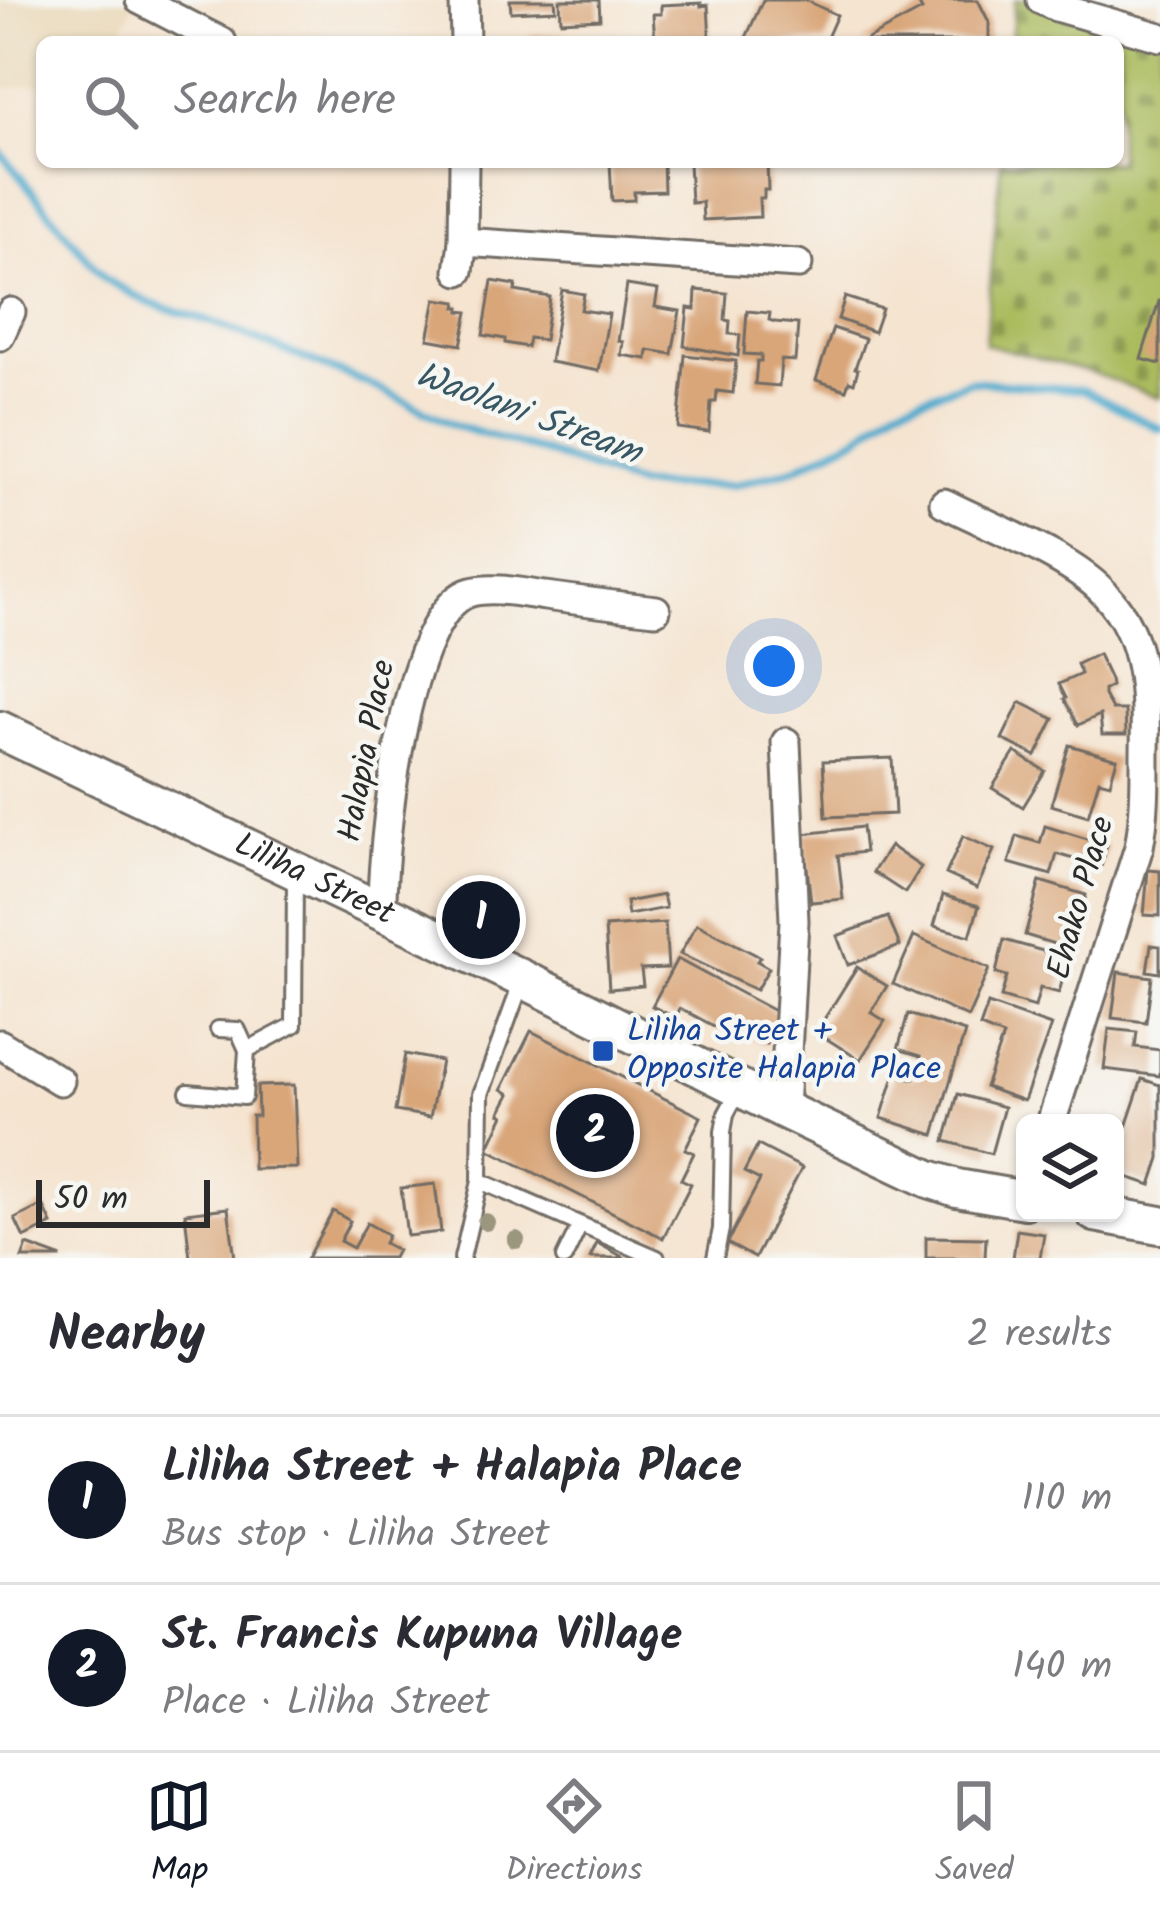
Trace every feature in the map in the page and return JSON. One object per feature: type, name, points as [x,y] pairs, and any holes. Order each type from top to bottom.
[{"type":"street","points":[[140,0],[210,36]]},
{"type":"street","points":[[464,0],[466,36]]},
{"type":"street","points":[[1041,0],[1160,37]]},
{"type":"street","points":[[459,271],[464,168]]},
{"type":"street","points":[[463,242],[798,264]]},
{"type":"street","name":"Ehako Place","points":[[944,503],[1056,559],[1105,593],[1130,630],[1144,676],[1144,817],[1139,847],[1054,1114]]},
{"type":"street","name":"Halapia Place","points":[[382,912],[382,876],[407,705],[425,649],[448,606],[470,592],[483,591],[656,610]]},
{"type":"street","name":"Liliha Street","points":[[4,740],[382,912],[929,1179],[1016,1198]]},
{"type":"street","points":[[784,1110],[794,921],[786,742]]},
{"type":"street","points":[[0,1044],[60,1082]]},
{"type":"street","points":[[1124,1218],[1160,1225]]},
{"type":"lane","points":[[247,1050],[294,1025],[295,872]]},
{"type":"lane","points":[[463,1258],[480,1181],[481,1094],[523,979]]},
{"type":"lane","points":[[188,1092],[244,1096],[247,1050],[238,1030],[218,1029]]},
{"type":"lane","points":[[716,1258],[723,1132],[726,1114],[740,1088]]},
{"type":"lane","points":[[480,1181],[657,1258]]},
{"type":"lane","points":[[564,1258],[580,1225]]},
{"type":"shaded area","points":[[0,0],[136,0],[119,36],[36,36],[36,85],[0,89]]},
{"type":"green space","points":[[1015,0],[1053,0],[1160,34],[1160,398],[1090,372],[985,344],[1000,168],[1124,168],[1124,36],[1012,36]]},
{"type":"building","points":[[510,0],[555,0],[556,10],[511,12]]},
{"type":"building","points":[[560,0],[599,0],[600,19],[561,21]]},
{"type":"building","points":[[763,0],[805,0],[837,15],[828,36],[747,36]]},
{"type":"building","points":[[978,0],[989,22],[989,36],[873,36],[922,10],[918,3]]},
{"type":"building","points":[[661,5],[708,5],[710,36],[655,36],[653,14],[661,14]]},
{"type":"building","points":[[610,168],[663,168],[664,191],[634,192],[634,200],[612,201]]},
{"type":"building","points":[[689,168],[767,168],[768,190],[759,198],[760,217],[703,220],[702,202],[691,203]]},
{"type":"building","points":[[492,281],[550,297],[544,340],[529,338],[527,347],[483,335]]},
{"type":"building","points":[[627,285],[658,290],[655,307],[680,311],[672,354],[648,350],[647,359],[621,355],[623,342],[618,341]]},
{"type":"building","points":[[562,290],[584,294],[581,310],[609,314],[599,371],[550,362]]},
{"type":"building","points":[[696,290],[727,293],[725,320],[730,321],[729,334],[740,335],[738,356],[684,346],[688,308],[695,309]]},
{"type":"building","points":[[845,297],[882,309],[874,332],[838,319]]},
{"type":"building","points":[[436,299],[457,302],[460,311],[468,312],[461,345],[428,339]]},
{"type":"building","points":[[1160,301],[1160,364],[1141,359]]},
{"type":"building","points":[[747,311],[770,313],[769,320],[775,322],[798,324],[795,361],[781,360],[779,386],[755,384],[761,355],[744,354]]},
{"type":"building","points":[[833,328],[865,339],[854,383],[849,381],[846,390],[816,380]]},
{"type":"building","points":[[685,355],[736,361],[733,393],[717,391],[716,402],[711,402],[709,432],[678,428]]},
{"type":"building","points":[[1098,654],[1111,686],[1104,695],[1112,710],[1125,710],[1126,735],[1102,735],[1100,715],[1078,725],[1064,699],[1059,684],[1081,674],[1077,664]]},
{"type":"building","points":[[1020,702],[1054,719],[1036,756],[1002,739]]},
{"type":"building","points":[[1069,745],[1117,759],[1110,783],[1099,780],[1088,816],[1051,805]]},
{"type":"building","points":[[1015,752],[1045,771],[1023,807],[992,788]]},
{"type":"building","points":[[892,758],[895,814],[826,817],[823,761]]},
{"type":"building","points":[[1045,826],[1107,845],[1101,867],[1057,854],[1051,875],[1009,863],[1017,836],[1040,843]]},
{"type":"building","points":[[862,827],[865,852],[838,855],[843,899],[811,902],[803,834]]},
{"type":"building","points":[[963,836],[994,850],[977,888],[946,874]]},
{"type":"building","points":[[890,846],[921,867],[905,893],[873,872]]},
{"type":"building","points":[[1148,870],[1160,871],[1160,916],[1144,915]]},
{"type":"building","points":[[1040,881],[1086,895],[1071,949],[1025,935]]},
{"type":"building","points":[[663,895],[666,908],[628,915],[626,902]]},
{"type":"building","points":[[943,895],[979,906],[970,936],[934,926]]},
{"type":"building","points":[[888,917],[900,946],[848,965],[837,936]]},
{"type":"building","points":[[665,923],[668,968],[641,969],[643,986],[609,989],[605,927]]},
{"type":"building","points":[[697,924],[760,957],[757,961],[769,968],[756,990],[680,954]]},
{"type":"building","points":[[914,936],[989,969],[968,1017],[893,984]]},
{"type":"building","points":[[1004,940],[1068,958],[1059,993],[1040,988],[1035,1007],[1001,997],[1007,976],[996,973]]},
{"type":"building","points":[[1151,945],[1160,946],[1160,973],[1147,971]]},
{"type":"building","points":[[677,959],[782,1015],[766,1044],[744,1033],[740,1040],[680,1008],[676,1018],[652,1006]]},
{"type":"building","points":[[857,967],[887,986],[871,1012],[885,1021],[860,1060],[816,1032]]},
{"type":"building","points":[[1118,972],[1152,977],[1146,1022],[1112,1018]]},
{"type":"building","points":[[988,1004],[1051,1026],[1024,1101],[985,1087],[1003,1036],[980,1027]]},
{"type":"building","points":[[908,1014],[965,1032],[934,1135],[881,1118],[895,1073],[914,1079],[921,1056],[898,1049]]},
{"type":"building","points":[[1109,1029],[1137,1032],[1135,1047],[1160,1050],[1160,1076],[1104,1069]]},
{"type":"building","points":[[531,1031],[701,1117],[685,1149],[694,1153],[681,1179],[691,1184],[663,1238],[488,1149],[510,1094],[502,1089]]},
{"type":"building","points":[[405,1054],[441,1061],[430,1117],[395,1111]]},
{"type":"building","points":[[1142,1079],[1160,1085],[1160,1158],[1151,1185],[1124,1176],[1124,1133]]},
{"type":"building","points":[[294,1085],[297,1168],[253,1169],[257,1086]]},
{"type":"building","points":[[958,1094],[1004,1107],[991,1154],[945,1141]]},
{"type":"building","points":[[758,1145],[802,1168],[755,1258],[727,1243],[760,1180],[744,1172]]},
{"type":"building","points":[[435,1184],[441,1232],[407,1236],[401,1188]]},
{"type":"building","points":[[43,1205],[52,1224],[24,1238],[15,1219]]},
{"type":"building","points":[[228,1208],[235,1258],[190,1258],[185,1213]]},
{"type":"building","points":[[333,1211],[350,1221],[340,1241],[353,1248],[367,1223],[388,1235],[384,1243],[397,1250],[393,1258],[307,1258]]},
{"type":"building","points":[[1017,1230],[1044,1234],[1040,1258],[1013,1258]]},
{"type":"building","points":[[926,1237],[986,1238],[985,1258],[926,1258]]},
{"type":"building","points":[[597,1243],[625,1258],[590,1258]]},
{"type":"building","points":[[27,1245],[60,1257],[60,1258],[22,1258]]},
{"type":"waterway","name":"Waolani Stream","points":[[0,152],[104,279],[149,303],[217,324],[369,384],[456,426],[640,486],[734,485],[793,469],[858,437],[898,406],[971,381],[1083,390],[1160,429]]},
{"type":"place","name":"Liliha Street + Halapia Place","points":[[481,920]]},
{"type":"place","name":"Liliha Street + Opposite Halapia Place","points":[[603,1051]]},
{"type":"place","name":"St. Francis Kupuna Village","points":[[595,1133]]}]
